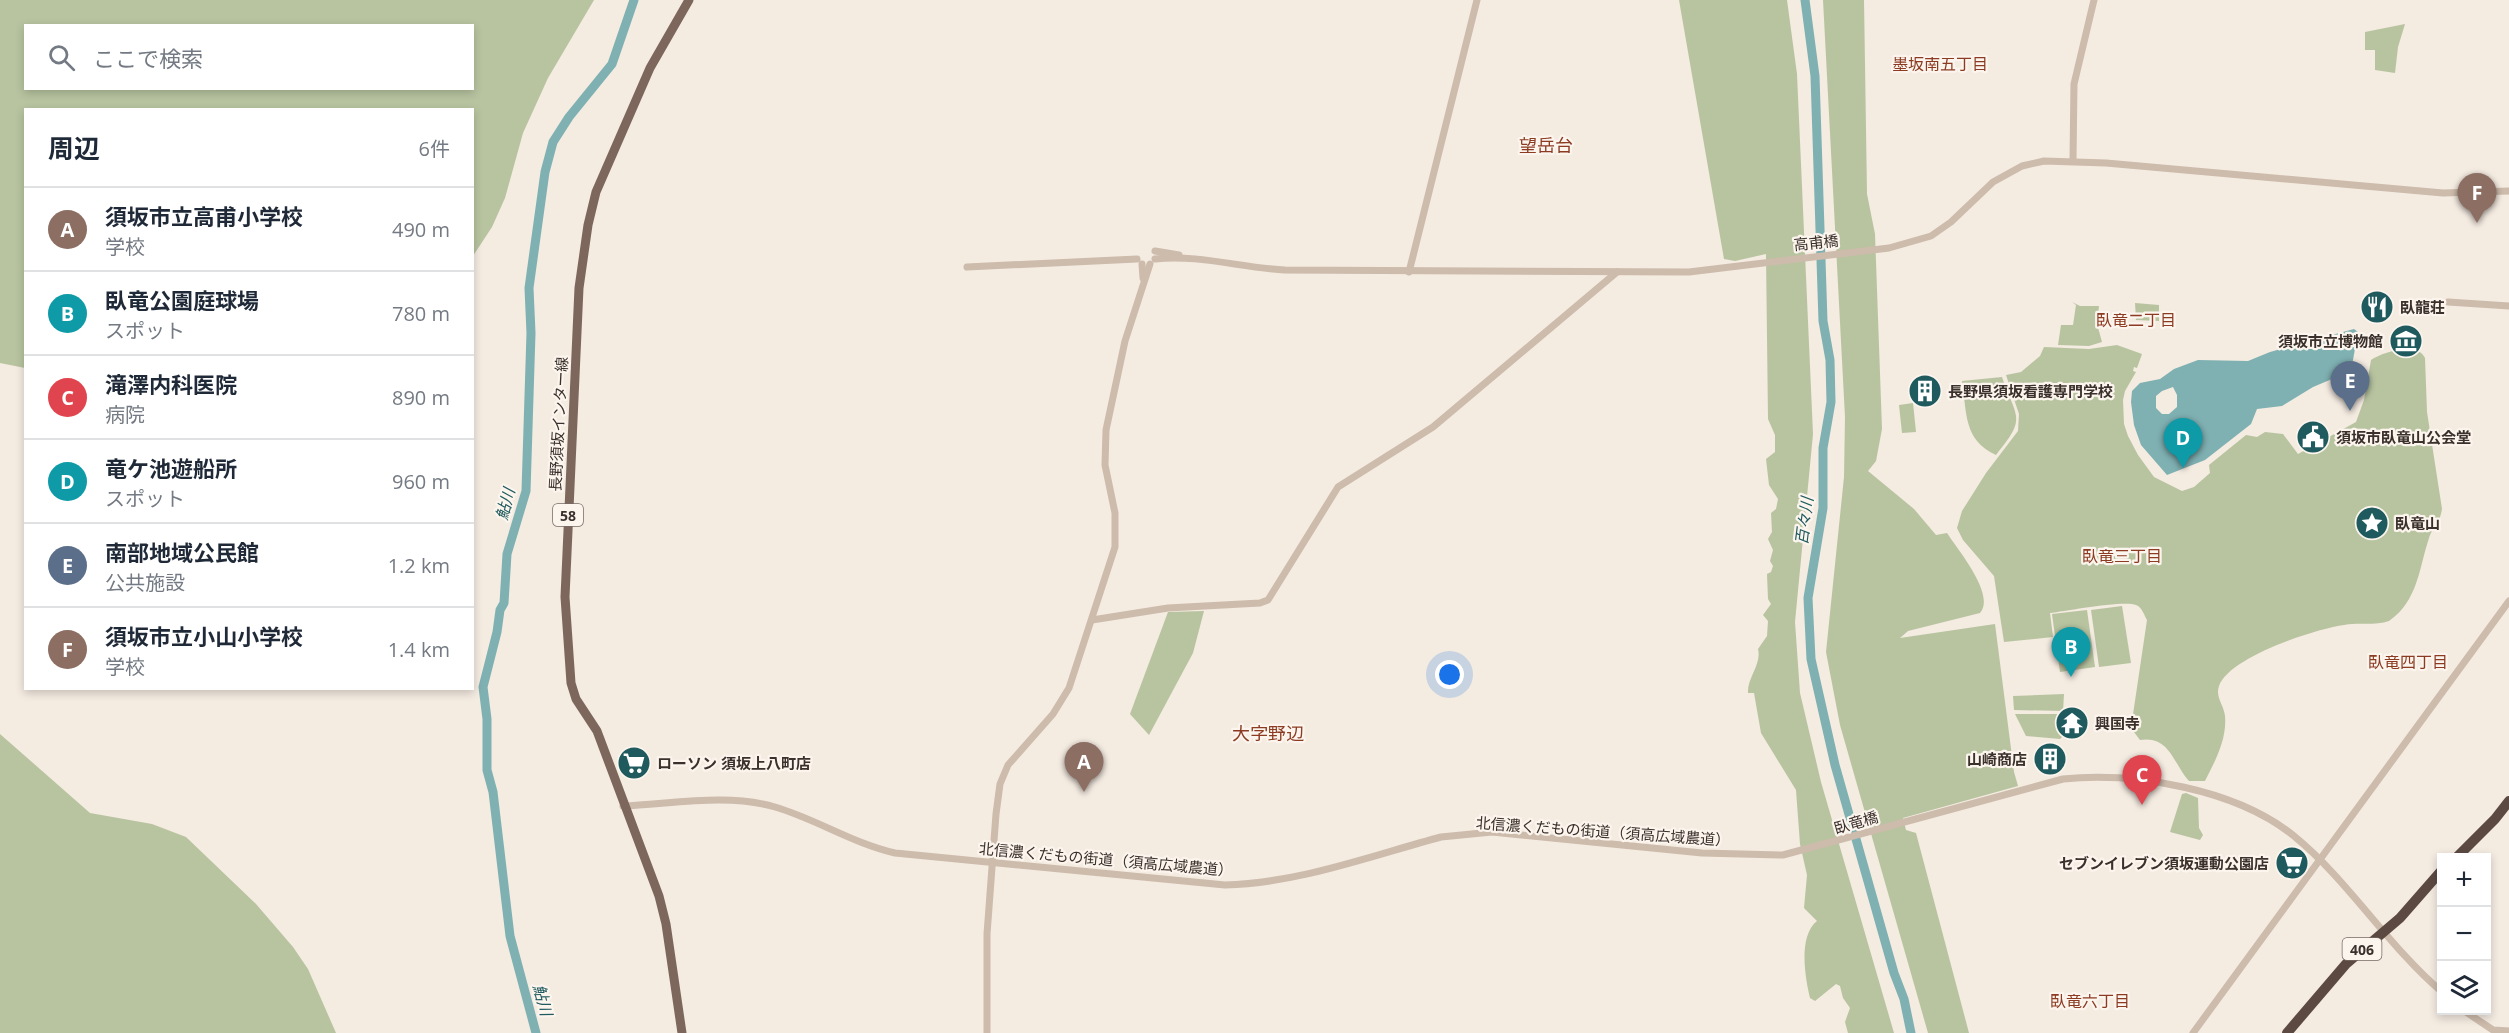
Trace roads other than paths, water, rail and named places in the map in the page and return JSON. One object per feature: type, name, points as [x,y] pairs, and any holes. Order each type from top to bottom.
[{"type":"highway","points":[[2461,853],[2496,819],[2509,801]]},
{"type":"highway","name":"406","points":[[2287,1033],[2346,964],[2400,918],[2437,876]]},
{"type":"main road","name":"長野須坂インター線","points":[[682,1033],[672,959],[659,896],[623,806],[597,731],[576,699],[571,683],[565,597],[579,288],[588,225],[596,192],[650,68],[689,0]]},
{"type":"street","points":[[1409,272],[1477,0]]},
{"type":"street","points":[[2073,160],[2074,84],[2094,0]]},
{"type":"street","name":"高甫橋","points":[[967,267],[1146,258],[1202,261],[1255,269],[1409,272],[1689,272],[1872,250],[1931,236],[1951,222],[1993,182],[2011,171],[2044,161],[2073,160],[2444,193],[2509,191]]},
{"type":"street","points":[[987,1033],[987,934],[997,804],[1008,765],[1053,714],[1068,688],[1114,548],[1115,513],[1105,465],[1107,422],[1125,341],[1142,283],[1146,258]]},
{"type":"street","points":[[1092,620],[1168,608],[1260,603],[1268,600],[1338,487],[1433,427],[1617,272]]},
{"type":"street","points":[[2448,302],[2509,306]]},
{"type":"street","points":[[2193,1033],[2509,601]]},
{"type":"street","name":"臥竜橋","points":[[1804,850],[2063,779],[2081,777],[2148,782],[2202,791],[2236,804],[2293,835],[2318,860]]},
{"type":"street","name":"北信濃くだもの街道（須高広域農道）","points":[[623,806],[699,801],[774,807],[867,847],[895,853],[1225,885],[1258,884],[1289,879],[1441,837],[1492,832],[1702,853],[1763,856],[1804,850]]},
{"type":"street","points":[[2318,860],[2414,968],[2437,988]]},
{"type":"street","points":[[2469,1015],[2493,1030],[2509,1031]]},
{"type":"water","points":[[2354,329],[2358,332],[2351,371],[2313,387],[2282,406],[2257,409],[2251,424],[2205,460],[2167,475],[2141,445],[2134,425],[2132,391],[2140,383],[2160,379],[2174,369],[2198,360],[2248,361],[2270,352]],"holes":[[[2173,387],[2177,395],[2177,407],[2169,414],[2162,414],[2156,408],[2156,396],[2162,391]]]},
{"type":"waterway","name":"鮎川","points":[[536,1033],[510,936],[493,792],[487,770],[487,719],[483,687],[497,632],[500,610],[504,603],[507,554],[526,491],[531,333],[529,288],[545,172],[553,142],[569,117],[612,64],[634,0]]},
{"type":"waterway","name":"百々川","points":[[1805,0],[1815,76],[1823,321],[1830,360],[1831,402],[1823,448],[1823,508],[1808,598],[1811,659],[1835,765],[1894,973],[1904,999],[1911,1033]]},
{"type":"place","name":"須坂市立小山小学校","points":[[2477,223]]},
{"type":"place","name":"臥龍荘","points":[[2377,307]]},
{"type":"place","name":"須坂市立博物館","points":[[2406,341]]},
{"type":"place","name":"長野県須坂看護専門学校","points":[[1925,391]]},
{"type":"place","name":"南部地域公民館","points":[[2350,411]]},
{"type":"place","name":"須坂市臥竜山公会堂","points":[[2313,437]]},
{"type":"place","name":"竜ケ池遊船所","points":[[2183,468]]},
{"type":"place","name":"臥竜山","points":[[2372,523]]},
{"type":"place","name":"臥竜公園庭球場","points":[[2071,677]]},
{"type":"place","name":"興国寺","points":[[2072,723]]},
{"type":"place","name":"山崎商店","points":[[2050,759]]},
{"type":"place","name":"ローソン 須坂上八町店","points":[[634,763]]},
{"type":"place","name":"須坂市立高甫小学校","points":[[1084,792]]},
{"type":"place","name":"滝澤内科医院","points":[[2142,805]]},
{"type":"place","name":"セブンイレブン須坂運動公園店","points":[[2292,863]]},
{"type":"district","name":"墨坂南五丁目","points":[[1940,64]]},
{"type":"district","name":"望岳台","points":[[1546,145]]},
{"type":"district","name":"臥竜二丁目","points":[[2136,320]]},
{"type":"district","name":"臥竜三丁目","points":[[2122,556]]},
{"type":"district","name":"臥竜四丁目","points":[[2408,662]]},
{"type":"district","name":"大字野辺","points":[[1268,733]]},
{"type":"district","name":"臥竜六丁目","points":[[2090,1001]]}]
